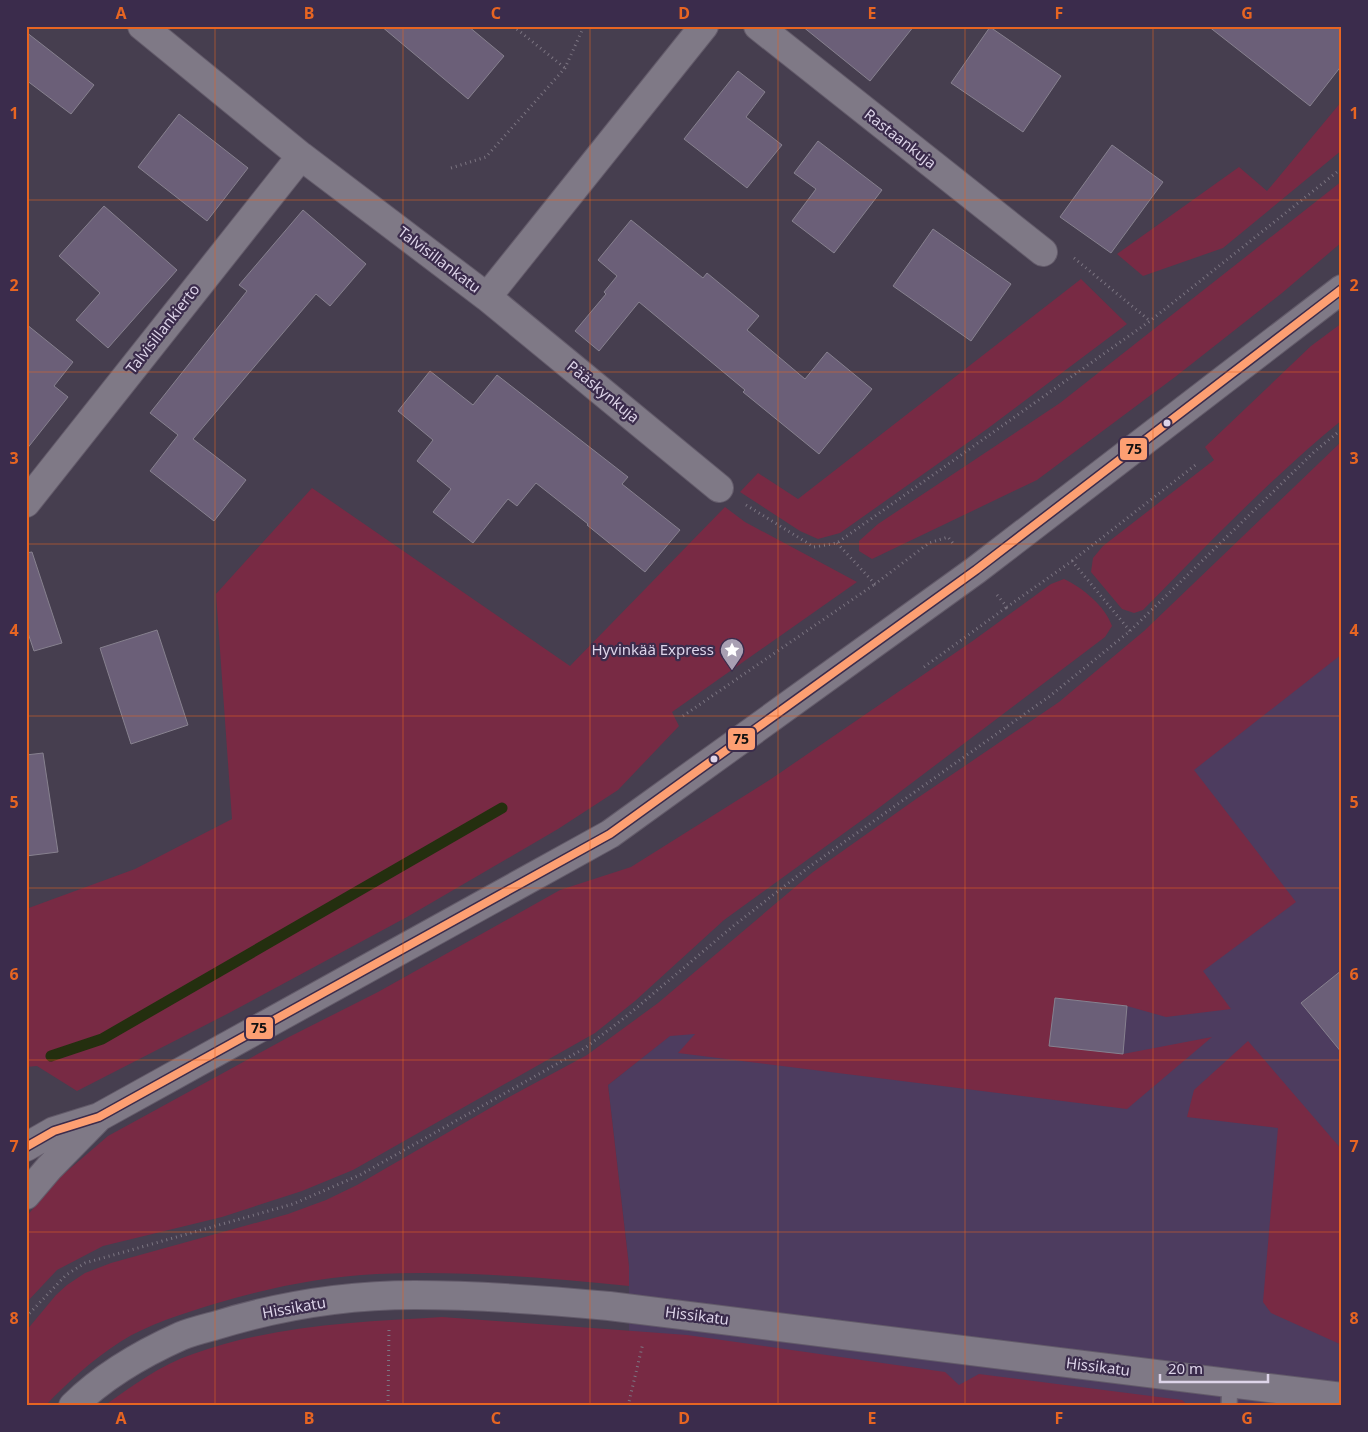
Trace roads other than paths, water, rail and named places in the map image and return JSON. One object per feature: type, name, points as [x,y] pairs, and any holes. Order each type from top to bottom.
[{"type":"street","name":"Talvisillankatu","points":[[142,26],[301,156],[487,297],[704,26]]},
{"type":"street","name":"Rastaankuja","points":[[758,26],[1043,252]]},
{"type":"street","name":"Talvisillankierto","points":[[26,503],[301,156]]},
{"type":"street","points":[[26,1147],[54,1131],[99,1117],[610,834],[976,570],[1342,289]]},
{"type":"street","name":"Pääskynkuja","points":[[487,297],[719,488]]},
{"type":"street","points":[[26,1195],[49,1168],[99,1117]]},
{"type":"street","name":"Hissikatu","points":[[73,1406],[86,1393],[134,1360],[182,1336],[237,1318],[350,1298],[415,1295],[526,1299],[651,1310],[1229,1395],[1342,1397]]},
{"type":"waterway","points":[[51,1056],[102,1039],[502,808]]},
{"type":"place","name":"Hyvinkää Express","points":[[732,671]]}]
